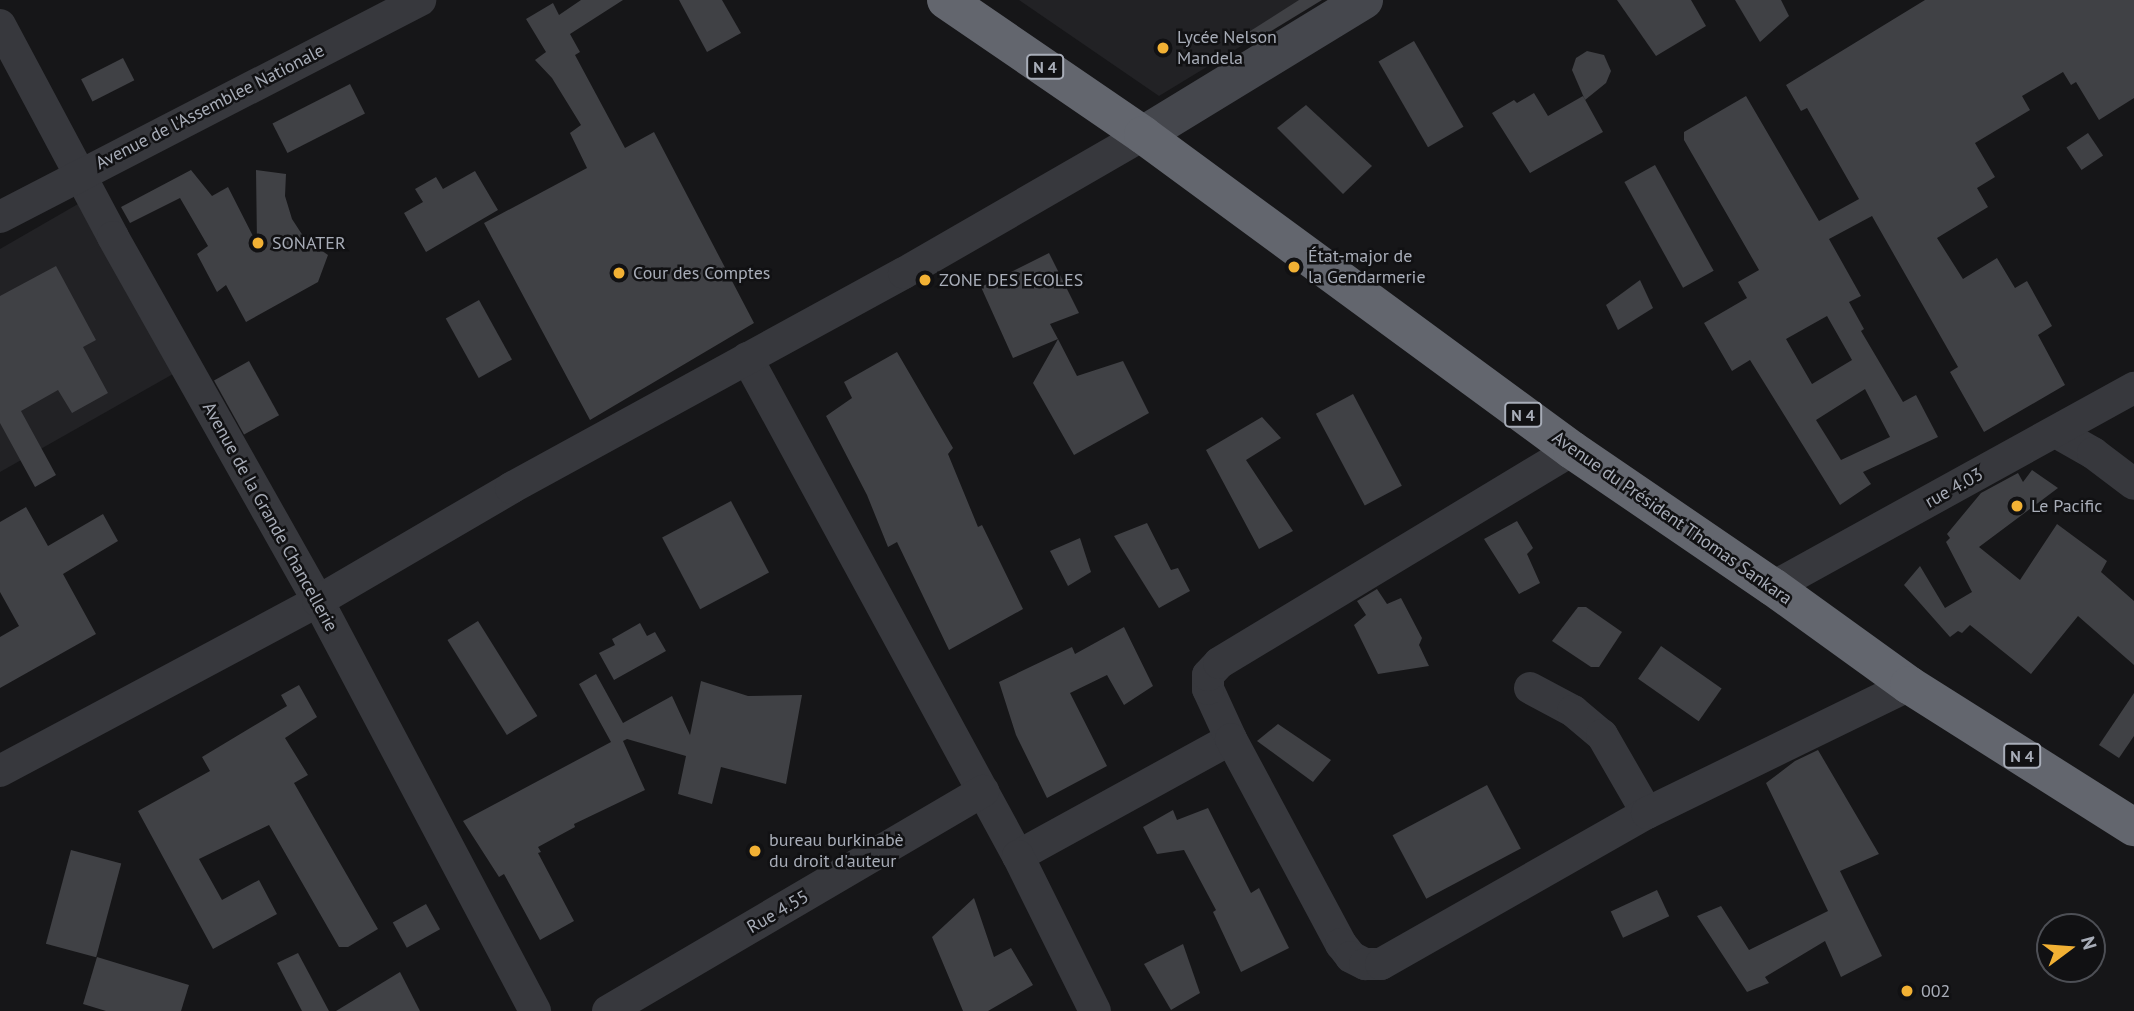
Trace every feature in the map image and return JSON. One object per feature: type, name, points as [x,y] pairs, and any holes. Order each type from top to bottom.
[{"type":"highway","name":"Avenue du Président Thomas Sankara","points":[[946,0],[1143,135],[1572,450],[1773,587],[1909,685],[2134,827]]},
{"type":"street","name":"Avenue de l'Assemblee Nationale","points":[[0,217],[420,0]]},
{"type":"street","points":[[0,771],[318,600],[511,488],[904,273],[1143,135],[1364,0]]},
{"type":"street","name":"Avenue de la Grande Chancellerie","points":[[0,26],[79,174],[318,600],[535,1011]]},
{"type":"street","points":[[747,358],[1018,856],[1095,1011]]},
{"type":"street","name":"rue 4.03","points":[[1773,587],[2134,388]]},
{"type":"street","points":[[2056,432],[2093,453],[2134,484]]},
{"type":"street","points":[[1572,450],[1219,663],[1208,675],[1208,689],[1231,739],[1341,944],[1352,957],[1364,964],[1381,964],[1647,813],[1909,685]]},
{"type":"street","points":[[2093,453],[2134,453]]},
{"type":"street","points":[[1530,688],[1573,711],[1602,735],[1647,813]]},
{"type":"street","points":[[1018,856],[1231,739]]},
{"type":"street","name":"Rue 4.55","points":[[608,1011],[983,791]]},
{"type":"shaded area","name":"Lycée Nelson Mandela","points":[[1019,0],[1317,0],[1159,96]]},
{"type":"shaded area","points":[[78,204],[173,374],[0,472],[0,249]]},
{"type":"building","name":"Cour des Comptes","points":[[581,0],[623,0],[570,34],[580,52],[575,55],[625,148],[654,132],[754,323],[590,420],[484,223],[587,168],[570,133],[581,125],[552,78],[535,60],[546,52],[526,19],[553,3],[559,15]]},
{"type":"building","points":[[679,0],[722,0],[741,33],[707,52]]},
{"type":"building","points":[[1299,0],[1322,0],[1250,44],[1244,35]]},
{"type":"building","points":[[1617,0],[1691,0],[1706,26],[1656,56]]},
{"type":"building","points":[[1735,0],[1781,0],[1789,16],[1760,42]]},
{"type":"building","points":[[1925,0],[2134,0],[2134,98],[2099,120],[2076,82],[2071,85],[2063,72],[2022,96],[2030,110],[1975,143],[1995,177],[1977,188],[1988,207],[1937,238],[1963,279],[1997,258],[2015,288],[2027,281],[2052,326],[2038,335],[2065,385],[1984,432],[1950,372],[1958,367],[1872,216],[1829,239],[1861,296],[1849,302],[1864,329],[1861,331],[1903,402],[1916,395],[1938,437],[1863,472],[1871,484],[1840,505],[1750,360],[1732,371],[1704,323],[1747,298],[1738,282],[1759,270],[1684,140],[1684,132],[1746,96],[1819,221],[1859,199],[1807,108],[1801,111],[1786,85]],"holes":[[[1827,316],[1852,360],[1812,384],[1786,339]],[[1865,389],[1890,437],[1841,460],[1816,420]]]},
{"type":"building","points":[[1414,41],[1464,127],[1428,147],[1378,62]]},
{"type":"building","points":[[1587,51],[1604,55],[1611,71],[1606,83],[1585,100],[1572,70],[1576,58]]},
{"type":"building","points":[[123,58],[134,80],[92,102],[81,79]]},
{"type":"building","points":[[350,84],[365,113],[287,153],[272,123]]},
{"type":"building","points":[[1534,93],[1548,116],[1583,96],[1603,132],[1530,173],[1492,113],[1514,100],[1517,103]]},
{"type":"building","points":[[1306,105],[1372,166],[1343,194],[1277,128]]},
{"type":"building","points":[[2088,133],[2103,155],[2082,170],[2066,148]]},
{"type":"building","points":[[1655,165],[1714,271],[1683,288],[1624,182]]},
{"type":"building","name":"SONATER","points":[[191,170],[212,196],[228,187],[257,244],[256,170],[286,174],[285,196],[292,219],[305,239],[328,255],[318,282],[246,322],[226,285],[217,292],[197,254],[208,246],[180,198],[130,223],[121,207]]},
{"type":"building","points":[[475,171],[498,210],[426,252],[404,213],[423,202],[415,189],[436,177],[443,189]]},
{"type":"building","points":[[1049,253],[1079,313],[1050,324],[1058,339],[1013,358],[981,287]]},
{"type":"building","points":[[56,266],[96,340],[83,347],[108,393],[72,413],[58,390],[21,411],[56,475],[35,487],[0,423],[0,296]]},
{"type":"building","points":[[1640,280],[1653,308],[1618,330],[1606,305]]},
{"type":"building","points":[[479,300],[512,359],[479,378],[446,318]]},
{"type":"building","points":[[1058,339],[1077,376],[1123,361],[1149,413],[1074,455],[1033,383]]},
{"type":"building","points":[[897,352],[953,448],[948,454],[978,527],[982,525],[1023,609],[949,650],[897,542],[888,547],[867,495],[826,416],[852,398],[844,382]]},
{"type":"building","points":[[249,361],[279,415],[244,435],[214,380]]},
{"type":"building","points":[[1353,394],[1402,486],[1365,506],[1316,414]]},
{"type":"building","points":[[1262,417],[1281,438],[1246,460],[1293,531],[1259,549],[1206,450]]},
{"type":"building","points":[[2032,470],[2058,488],[1979,547],[2020,580],[2057,524],[2107,561],[2101,572],[2134,601],[2134,665],[2078,616],[2031,674],[1970,625],[1962,633],[1958,631],[1950,637],[1904,585],[1920,566],[1945,608],[1972,592],[1946,542],[1950,538],[1947,534],[1981,493],[2018,473],[2023,482]]},
{"type":"building","points":[[731,501],[769,573],[700,609],[662,538]]},
{"type":"building","points":[[26,507],[48,546],[103,514],[118,541],[63,574],[96,634],[0,688],[0,637],[19,626],[0,592],[0,522]]},
{"type":"building","points":[[1517,521],[1533,548],[1527,554],[1540,583],[1519,594],[1484,539]]},
{"type":"building","points":[[1147,523],[1171,570],[1178,568],[1190,591],[1159,608],[1114,536]]},
{"type":"building","points":[[1080,538],[1091,572],[1068,586],[1050,551]]},
{"type":"building","points":[[1377,589],[1387,604],[1401,598],[1422,638],[1419,645],[1429,666],[1378,674],[1354,625],[1366,615],[1357,601]]},
{"type":"building","points":[[1578,607],[1586,607],[1622,632],[1599,667],[1591,667],[1552,641]]},
{"type":"building","points":[[478,621],[537,716],[507,735],[447,640]]},
{"type":"building","points":[[640,623],[647,636],[655,632],[666,651],[614,680],[599,653],[615,645],[612,639]]},
{"type":"building","points":[[1124,627],[1153,686],[1124,705],[1107,675],[1070,693],[1107,766],[1047,798],[1016,735],[999,682],[1072,647],[1075,654]]},
{"type":"building","points":[[1661,646],[1722,688],[1699,721],[1638,679]]},
{"type":"building","points":[[596,674],[623,723],[672,696],[690,735],[701,681],[748,696],[802,695],[786,784],[721,767],[712,804],[678,794],[686,756],[627,739],[623,741],[645,790],[574,824],[575,827],[538,847],[541,852],[538,853],[574,921],[540,940],[504,874],[499,877],[463,821],[611,742],[579,684]]},
{"type":"building","points":[[299,685],[317,717],[285,738],[308,775],[294,783],[378,929],[348,947],[339,947],[269,825],[199,859],[222,900],[259,880],[277,914],[213,949],[138,811],[210,771],[202,757],[287,706],[281,695]]},
{"type":"building","points":[[2134,693],[2134,736],[2119,758],[2099,745]]},
{"type":"building","points":[[1278,724],[1331,760],[1313,782],[1257,741]]},
{"type":"building","points":[[1818,750],[1879,854],[1840,871],[1882,956],[1841,977],[1825,941],[1765,977],[1769,983],[1747,992],[1697,916],[1721,906],[1749,950],[1828,911],[1766,783],[1795,761]]},
{"type":"building","points":[[1487,785],[1521,849],[1426,899],[1393,835]]},
{"type":"building","points":[[1208,808],[1251,893],[1259,888],[1289,948],[1241,972],[1213,912],[1216,910],[1184,850],[1157,854],[1143,827],[1173,810],[1177,820]]},
{"type":"building","points":[[71,850],[121,863],[96,957],[46,944]]},
{"type":"building","points":[[1657,890],[1669,916],[1623,938],[1611,912]]},
{"type":"building","points":[[974,898],[994,957],[1011,948],[1033,985],[988,1011],[963,1011],[932,937]]},
{"type":"building","points":[[426,904],[440,929],[407,948],[393,922]]},
{"type":"building","points":[[1183,944],[1200,993],[1171,1010],[1144,964]]},
{"type":"building","points":[[298,953],[329,1011],[302,1011],[277,963]]},
{"type":"building","points":[[97,957],[189,985],[181,1011],[106,1011],[83,1004]]},
{"type":"building","points":[[400,972],[420,1011],[336,1011]]},
{"type":"place","name":"Lycée Nelson Mandela","points":[[1163,48]]},
{"type":"place","name":"SONATER","points":[[258,243]]},
{"type":"place","name":"État-major de la Gendarmerie","points":[[1294,267]]},
{"type":"place","name":"Cour des Comptes","points":[[619,273]]},
{"type":"place","name":"ZONE DES ECOLES","points":[[925,280]]},
{"type":"place","name":"Le Pacific","points":[[2017,506]]},
{"type":"place","name":"bureau burkinabè du droit d'auteur","points":[[755,851]]},
{"type":"place","name":"002","points":[[1907,991]]}]
